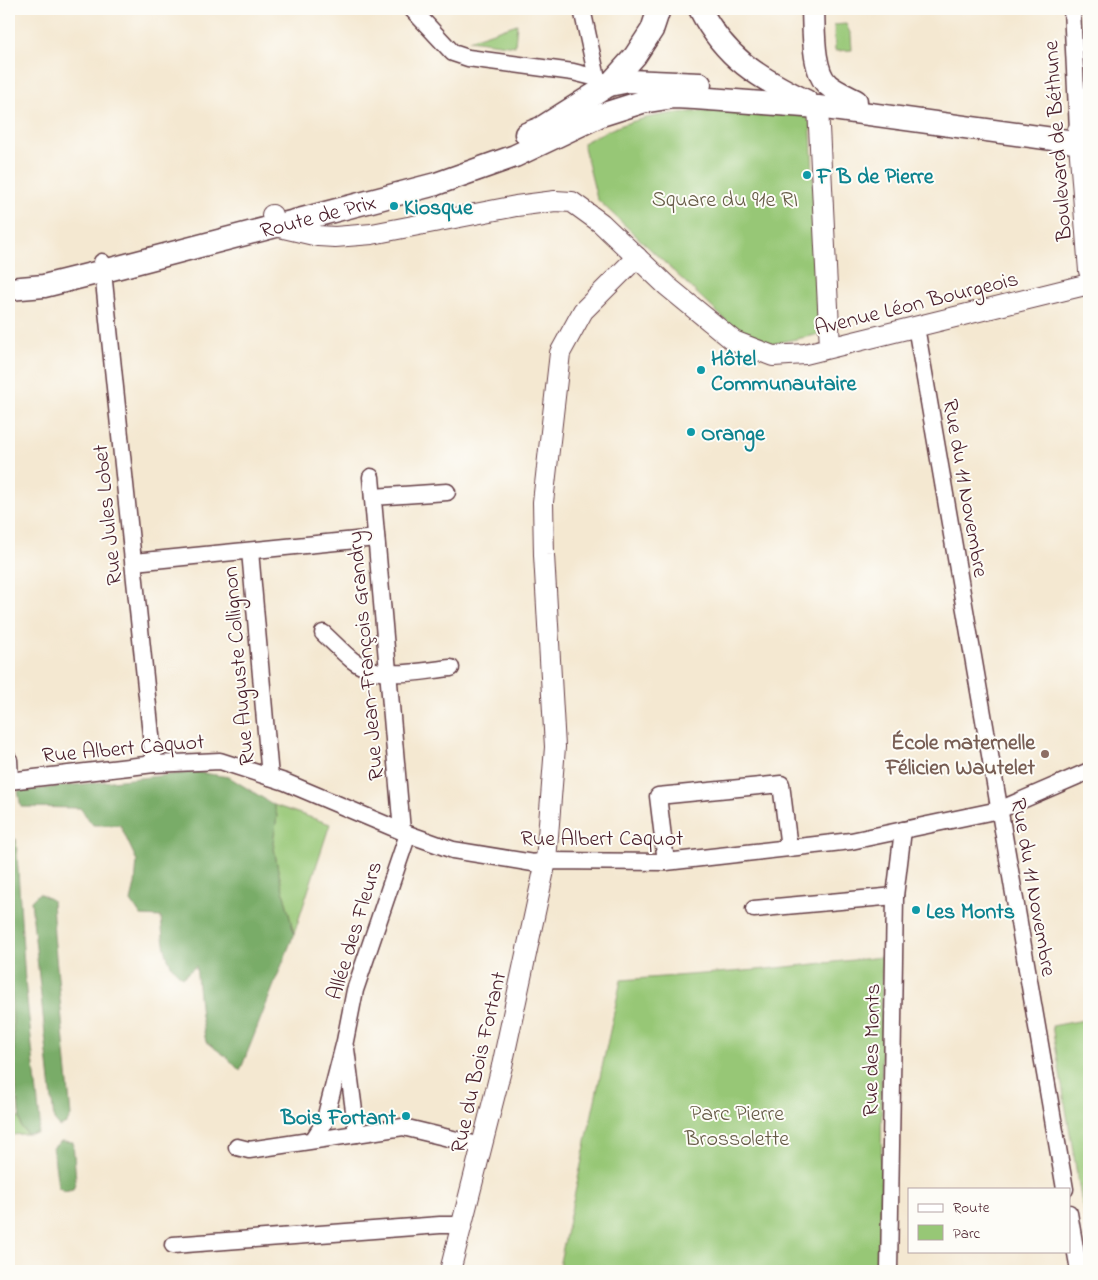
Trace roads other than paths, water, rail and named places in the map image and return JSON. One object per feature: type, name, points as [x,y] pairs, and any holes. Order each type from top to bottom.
[{"type":"main road","name":"Route de Prix","points":[[9,289],[44,286],[103,266],[273,220],[434,169],[511,141],[541,128],[635,56],[652,30],[659,9]]},
{"type":"main road","points":[[700,9],[723,44],[742,63],[762,79],[818,107]]},
{"type":"main road","points":[[813,9],[816,51],[822,76],[827,85],[856,101]]},
{"type":"main road","name":"Route de Prix","points":[[603,81],[628,81],[669,93]]},
{"type":"main road","points":[[560,134],[604,103],[608,96],[603,81]]},
{"type":"main road","name":"Route de Prix","points":[[273,220],[436,184],[515,156],[612,111],[669,93]]},
{"type":"main road","points":[[669,93],[789,93],[856,101],[1084,137]]},
{"type":"main road","points":[[669,93],[818,107],[1084,137]]},
{"type":"main road","name":"Route de Prix","points":[[9,280],[42,277],[103,266]]},
{"type":"street","points":[[412,9],[453,53],[468,58],[573,72],[603,81]]},
{"type":"street","points":[[582,9],[603,81]]},
{"type":"street","name":"Boulevard de Béthune","points":[[1072,9],[1084,137],[1089,271]]},
{"type":"street","points":[[818,107],[830,347]]},
{"type":"street","name":"Avenue Léon Bourgeois","points":[[273,220],[318,236],[352,236],[372,234],[516,206],[555,201],[572,202],[601,223],[680,297],[734,341],[773,356],[805,354],[1089,284]]},
{"type":"street","name":"Rue du Bois Fortant","points":[[450,1271],[502,1066],[546,862],[555,747],[542,502],[560,353],[582,310],[637,257]]},
{"type":"street","name":"Rue Jules Lobet","points":[[103,266],[154,764]]},
{"type":"street","name":"Rue du 11 Novembre","points":[[915,326],[1065,1188]]},
{"type":"street","name":"Rue Jean-François Grandry","points":[[371,477],[388,674],[405,832]]},
{"type":"street","points":[[373,497],[447,492]]},
{"type":"street","points":[[134,562],[376,538]]},
{"type":"street","name":"Rue Auguste Collignon","points":[[250,551],[270,777]]},
{"type":"street","points":[[323,633],[353,661],[370,670],[388,674],[451,668]]},
{"type":"street","points":[[9,760],[9,781]]},
{"type":"street","name":"Rue Albert Caquot","points":[[9,781],[154,764],[220,761],[285,782],[453,850],[533,864],[546,862],[666,862],[851,841],[999,810],[1089,771]]},
{"type":"street","points":[[666,862],[658,796],[781,784],[789,848]]},
{"type":"street","name":"Rue des Monts","points":[[889,1271],[895,896],[903,830]]},
{"type":"street","name":"Allée des Fleurs","points":[[313,1140],[324,1123],[356,990],[405,832]]},
{"type":"street","points":[[759,909],[895,896]]},
{"type":"street","name":"Allée des Fleurs","points":[[345,1042],[358,1134]]},
{"type":"street","points":[[237,1147],[249,1150],[403,1127],[482,1146]]},
{"type":"street","points":[[1070,1219],[1079,1271]]},
{"type":"street","points":[[173,1245],[440,1225],[462,1225]]},
{"type":"place","name":"F B de Pierre","points":[[807,175]]},
{"type":"place","name":"Kiosque","points":[[394,206]]},
{"type":"place","name":"Hôtel Communautaire","points":[[701,370]]},
{"type":"place","name":"Orange","points":[[691,432]]},
{"type":"place","name":"École maternelle Félicien Wautelet","points":[[1045,754]]},
{"type":"place","name":"Les Monts","points":[[916,910]]},
{"type":"place","name":"Bois Fortant","points":[[406,1116]]},
{"type":"park label","name":"Square du 91e RI","points":[[725,198]]},
{"type":"park label","name":"Parc Pierre Brossolette","points":[[737,1124]]}]
